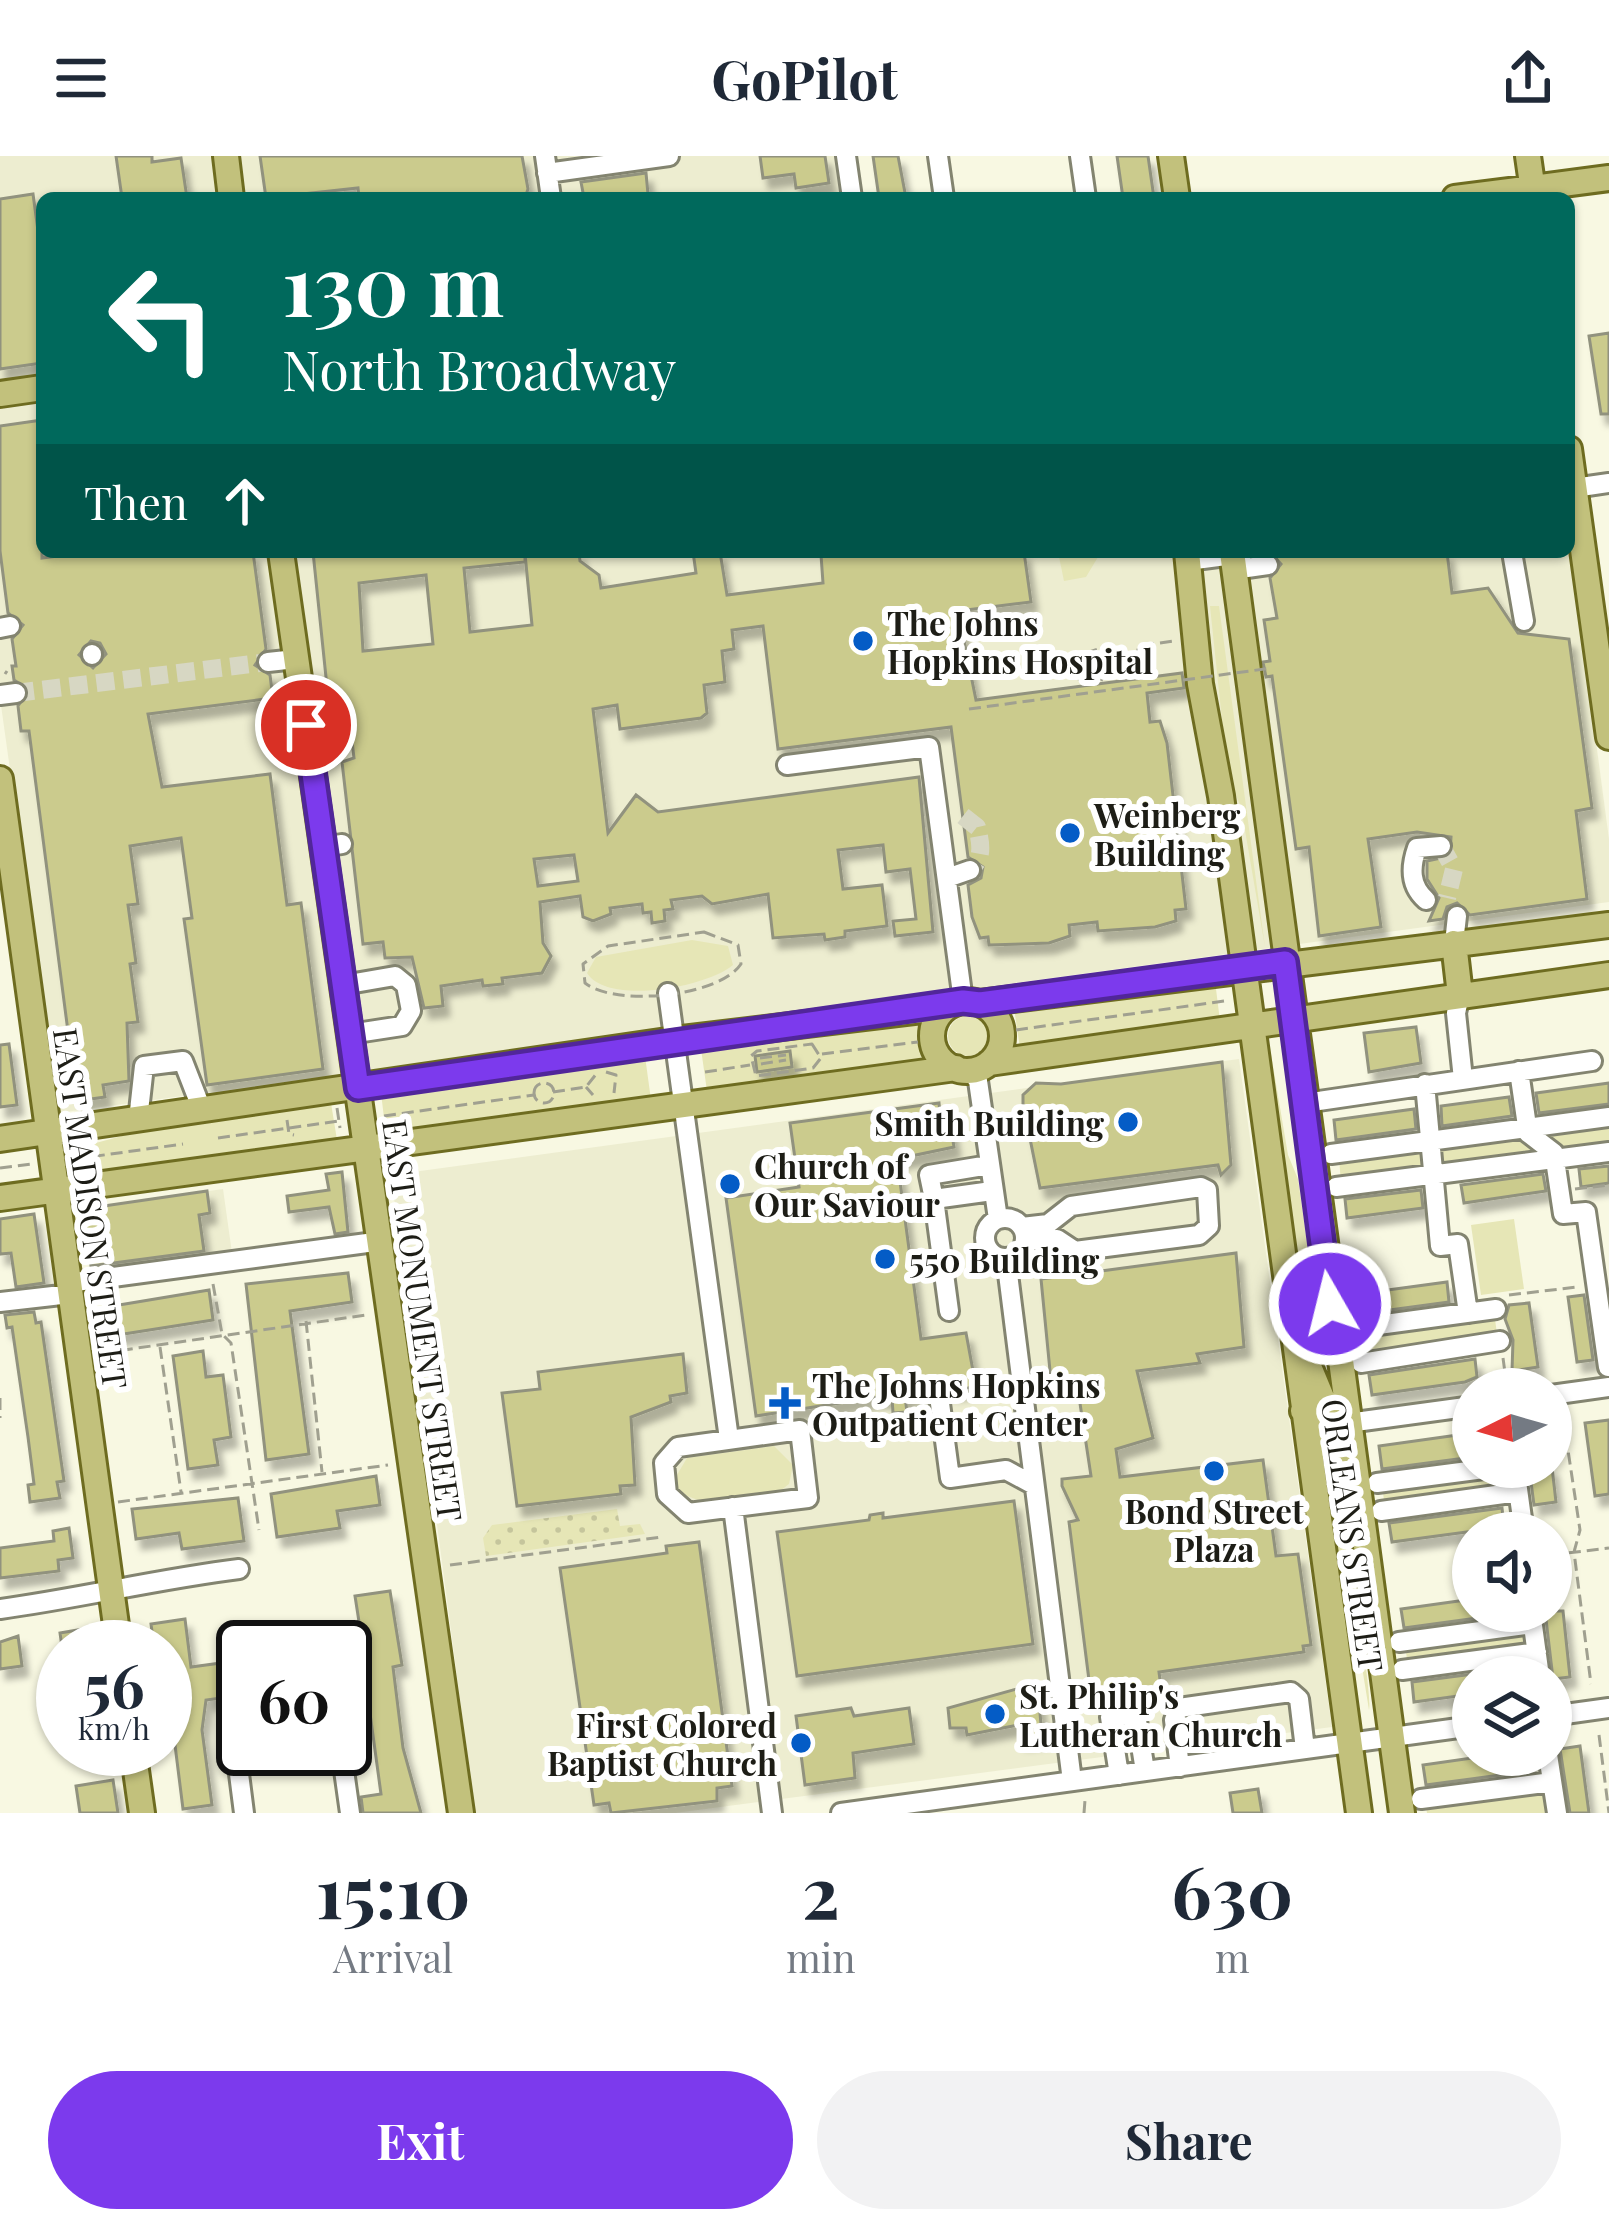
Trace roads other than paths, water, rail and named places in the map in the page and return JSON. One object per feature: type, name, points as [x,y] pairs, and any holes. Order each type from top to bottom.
[{"type":"main road","points":[[226,156],[230,192]]},
{"type":"main road","points":[[1171,156],[1176,192]]},
{"type":"main road","points":[[1528,156],[1533,192]]},
{"type":"main road","points":[[1538,192],[1609,178]]},
{"type":"main road","points":[[0,394],[36,389]]},
{"type":"main road","points":[[1575,494],[1605,676],[1609,737]]},
{"type":"main road","name":"EAST MONUMENT STREET","points":[[282,558],[296,659],[321,757],[333,846],[350,1034],[347,1095],[367,1149],[382,1241],[461,1813]]},
{"type":"main road","name":"ORLEANS STREET","points":[[1188,558],[1238,1022],[1283,1264],[1359,1813]]},
{"type":"main road","name":"ORLEANS STREET","points":[[1234,558],[1392,1737],[1412,1806]]},
{"type":"main road","name":"EAST MADISON STREET","points":[[0,779],[114,1620]]},
{"type":"main road","points":[[0,1139],[347,1095],[674,1040],[1232,977],[1285,962],[1609,925]]},
{"type":"main road","points":[[1454,943],[1460,995]]},
{"type":"main road","points":[[0,1198],[972,1067],[1238,1022],[1609,975]]},
{"type":"main road","points":[[963,1004],[1002,1030],[998,1052],[972,1067],[941,1059],[932,1038],[963,1004]]},
{"type":"main road","points":[[1283,1264],[1316,1384],[1332,1412],[1348,1423]]},
{"type":"main road","points":[[1303,1411],[1319,1425],[1343,1468],[1367,1556]]},
{"type":"main road","points":[[137,1776],[142,1813]]},
{"type":"street","points":[[546,164],[669,156]]},
{"type":"street","points":[[846,156],[851,192]]},
{"type":"street","points":[[938,156],[943,192]]},
{"type":"street","points":[[1080,156],[1085,192]]},
{"type":"street","points":[[1575,488],[1609,483]]},
{"type":"street","points":[[1238,558],[1247,568],[1268,565]]},
{"type":"street","points":[[1513,558],[1524,621]]},
{"type":"street","points":[[268,662],[296,659]]},
{"type":"street","points":[[787,765],[929,747],[963,1004]]},
{"type":"street","points":[[938,814],[963,816]]},
{"type":"street","points":[[1426,900],[1417,892],[1412,862],[1417,848],[1432,840]]},
{"type":"street","points":[[947,878],[970,870]]},
{"type":"street","points":[[1454,943],[1457,916]]},
{"type":"street","points":[[343,985],[395,976],[406,985],[411,1011],[402,1026],[350,1034]]},
{"type":"street","points":[[668,993],[729,1439]]},
{"type":"street","points":[[1460,995],[1456,1013],[1463,1078]]},
{"type":"street","points":[[138,1120],[144,1066],[163,1061],[186,1065],[202,1110]]},
{"type":"street","points":[[1305,1102],[1592,1061]]},
{"type":"street","points":[[972,1067],[998,1219]]},
{"type":"street","points":[[1519,1071],[1527,1128],[1555,1158],[1563,1214],[1586,1212],[1608,1367]]},
{"type":"street","points":[[1425,1084],[1439,1246],[1458,1244],[1468,1313]]},
{"type":"street","points":[[1331,1154],[1609,1117]]},
{"type":"street","points":[[1336,1186],[1609,1152]]},
{"type":"street","points":[[949,1311],[929,1175],[989,1165]]},
{"type":"street","points":[[1023,1234],[1048,1225],[1071,1206],[1201,1187],[1208,1190],[1209,1226],[1198,1235],[1075,1251],[1057,1239],[1023,1234],[1012,1219],[998,1219],[986,1233],[986,1245],[1006,1258],[1072,1781]]},
{"type":"street","points":[[934,1199],[992,1191]]},
{"type":"street","points":[[1061,1216],[1065,1244]]},
{"type":"street","points":[[1006,1258],[1018,1253],[1023,1234]]},
{"type":"street","points":[[0,1302],[210,1264],[382,1241]]},
{"type":"street","points":[[1357,1328],[1468,1313],[1503,1302]]},
{"type":"street","points":[[1361,1363],[1500,1342]]},
{"type":"street","points":[[1572,1392],[1609,1387]]},
{"type":"street","points":[[939,1396],[950,1478],[1006,1470],[1034,1485]]},
{"type":"street","points":[[1348,1423],[1452,1409]]},
{"type":"street","points":[[800,1430],[808,1498],[733,1507],[688,1513],[676,1507],[664,1478],[664,1463],[679,1447],[800,1430]]},
{"type":"street","points":[[1377,1483],[1452,1473]]},
{"type":"street","points":[[1518,1488],[1521,1512]]},
{"type":"street","points":[[1381,1511],[1518,1492]]},
{"type":"street","points":[[733,1507],[772,1813]]},
{"type":"street","points":[[0,1609],[111,1594],[138,1582],[239,1569]]},
{"type":"street","points":[[1399,1642],[1454,1632]]},
{"type":"street","points":[[1534,1632],[1537,1656]]},
{"type":"street","points":[[1402,1670],[1537,1652]]},
{"type":"street","points":[[1180,1767],[1174,1720],[1178,1708],[1292,1692],[1299,1699],[1305,1749]]},
{"type":"street","points":[[1572,1713],[1609,1708]]},
{"type":"street","points":[[1119,1775],[1110,1717],[1136,1714],[1145,1771]]},
{"type":"street","points":[[841,1813],[945,1806],[1072,1781],[1452,1729]]},
{"type":"street","points":[[239,1776],[244,1813]]},
{"type":"street","points":[[344,1776],[350,1813]]},
{"type":"street","points":[[1551,1776],[1557,1813]]},
{"type":"street","points":[[1412,1806],[1552,1782]]},
{"type":"tunnel","points":[[16,693],[268,662]]},
{"type":"tunnel","points":[[963,816],[977,827],[980,839],[979,856],[970,870]]},
{"type":"tunnel","points":[[1441,846],[1454,869],[1447,898]]},
{"type":"place","name":"The Johns Hopkins Hospital","points":[[863,641]]},
{"type":"place","name":"Weinberg Building","points":[[1070,833]]},
{"type":"place","name":"Smith Building","points":[[1128,1122]]},
{"type":"place","name":"Church of Our Saviour","points":[[730,1184]]},
{"type":"place","name":"550 Building","points":[[885,1259]]},
{"type":"place","name":"The Johns Hopkins Outpatient Center","points":[[785,1403]]},
{"type":"place","name":"Bond Street Plaza","points":[[1214,1471]]},
{"type":"place","name":"St. Philip's Lutheran Church","points":[[995,1714]]},
{"type":"place","name":"First Colored Baptist Church","points":[[801,1743]]}]
